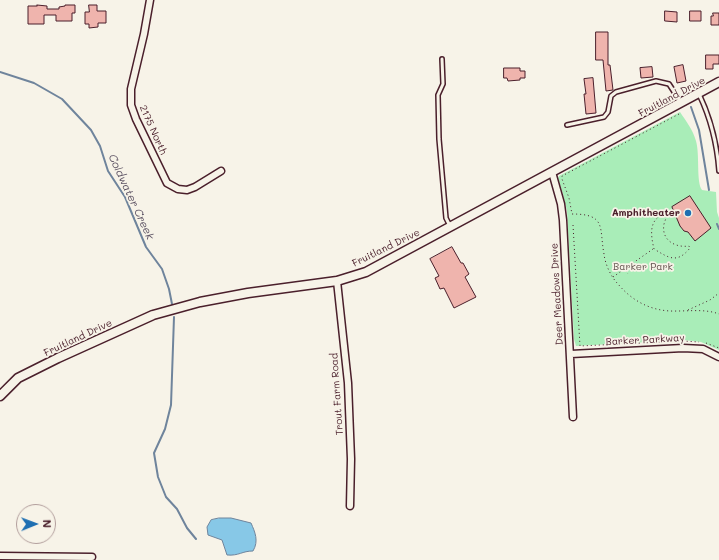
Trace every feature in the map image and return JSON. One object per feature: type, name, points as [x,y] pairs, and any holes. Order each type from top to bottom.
[{"type":"street","name":"2175 North","points":[[150,0],[144,34],[130,89],[131,105],[136,119],[167,183],[178,189],[187,190],[195,187],[221,171]]},
{"type":"street","name":"Fruitland Drive","points":[[0,396],[18,378],[58,358],[153,315],[206,300],[337,281],[366,272],[719,82]]},
{"type":"street","name":"Deer Meadows Drive","points":[[552,172],[561,204],[563,220],[573,417]]},
{"type":"street","name":"Trout Farm Road","points":[[337,281],[348,383],[351,459],[350,506]]},
{"type":"street","name":"Barker Parkway","points":[[571,354],[683,348],[703,349],[719,357]]},
{"type":"street","points":[[0,556],[92,557]]},
{"type":"lane","points":[[442,58],[443,84],[438,95],[439,139],[446,218],[450,226]]},
{"type":"lane","points":[[567,125],[604,117],[608,112],[611,96],[616,92],[656,82],[669,84],[681,103]]},
{"type":"lane","points":[[698,93],[709,116],[716,139],[719,171]]},
{"type":"path","points":[[680,114],[562,176],[562,179],[569,198],[572,214],[587,214],[592,216],[600,226],[604,241],[604,256],[616,283],[628,295],[644,305],[657,310],[708,311],[719,314]]},
{"type":"path","points":[[664,214],[667,215],[664,235],[673,244],[682,247],[689,246],[690,248],[685,254],[672,258],[667,258],[654,249],[650,234],[652,225],[659,216],[664,214]]},
{"type":"path","points":[[573,225],[580,346],[683,341],[705,343],[719,348]]},
{"type":"path","points":[[613,277],[654,249]]},
{"type":"path","points":[[620,264],[628,274]]},
{"type":"path","points":[[688,311],[710,300],[719,293]]},
{"type":"green space","name":"Barker Park","points":[[680,112],[695,137],[698,153],[700,186],[702,190],[716,192],[717,212],[719,218],[719,350],[701,342],[684,340],[576,346],[574,339],[567,211],[558,178],[559,176]]},
{"type":"water","points":[[231,518],[251,523],[256,540],[253,551],[235,555],[227,555],[222,540],[208,535],[207,527],[211,520]]},
{"type":"building","points":[[65,5],[75,5],[75,13],[72,13],[72,21],[56,21],[56,15],[44,15],[44,24],[28,24],[28,6],[47,6],[47,9],[59,9],[59,7]]},
{"type":"building","points":[[89,5],[97,5],[97,11],[106,11],[106,23],[98,23],[98,27],[89,28],[89,24],[85,24],[85,12],[89,12]]},
{"type":"building","points":[[665,11],[677,12],[677,22],[665,21]]},
{"type":"building","points":[[690,11],[701,11],[701,21],[690,21]]},
{"type":"building","points":[[713,13],[719,13],[719,25],[711,25],[711,16],[713,16]]},
{"type":"building","points":[[596,32],[608,32],[608,65],[610,65],[613,90],[606,91],[603,60],[596,60]]},
{"type":"building","points":[[706,55],[719,55],[719,64],[713,64],[713,69],[706,69]]},
{"type":"building","points":[[683,65],[686,81],[677,83],[674,67]]},
{"type":"building","points":[[652,67],[653,77],[641,78],[640,68]]},
{"type":"building","points":[[504,68],[520,68],[520,71],[525,71],[525,78],[508,81],[507,78],[504,78]]},
{"type":"building","points":[[593,78],[596,113],[586,114],[584,79]]},
{"type":"building","name":"Amphitheater","points":[[690,196],[711,228],[695,241],[688,232],[684,231],[680,226],[672,207]]},
{"type":"building","points":[[452,247],[469,274],[465,277],[476,297],[454,308],[444,288],[440,289],[435,278],[439,276],[430,259]]},
{"type":"waterway","name":"Coldwater Creek","points":[[0,72],[34,83],[62,99],[91,130],[100,146],[108,171],[125,197],[146,247],[162,269],[169,289],[172,304]]},
{"type":"waterway","points":[[691,107],[699,130],[709,190]]},
{"type":"waterway","points":[[717,224],[719,229]]},
{"type":"waterway","name":"Coldwater Creek","points":[[174,317],[171,405],[165,429],[154,453],[158,477],[166,497],[177,509],[187,528],[196,539]]},
{"type":"place","name":"Amphitheater","points":[[688,213]]}]
